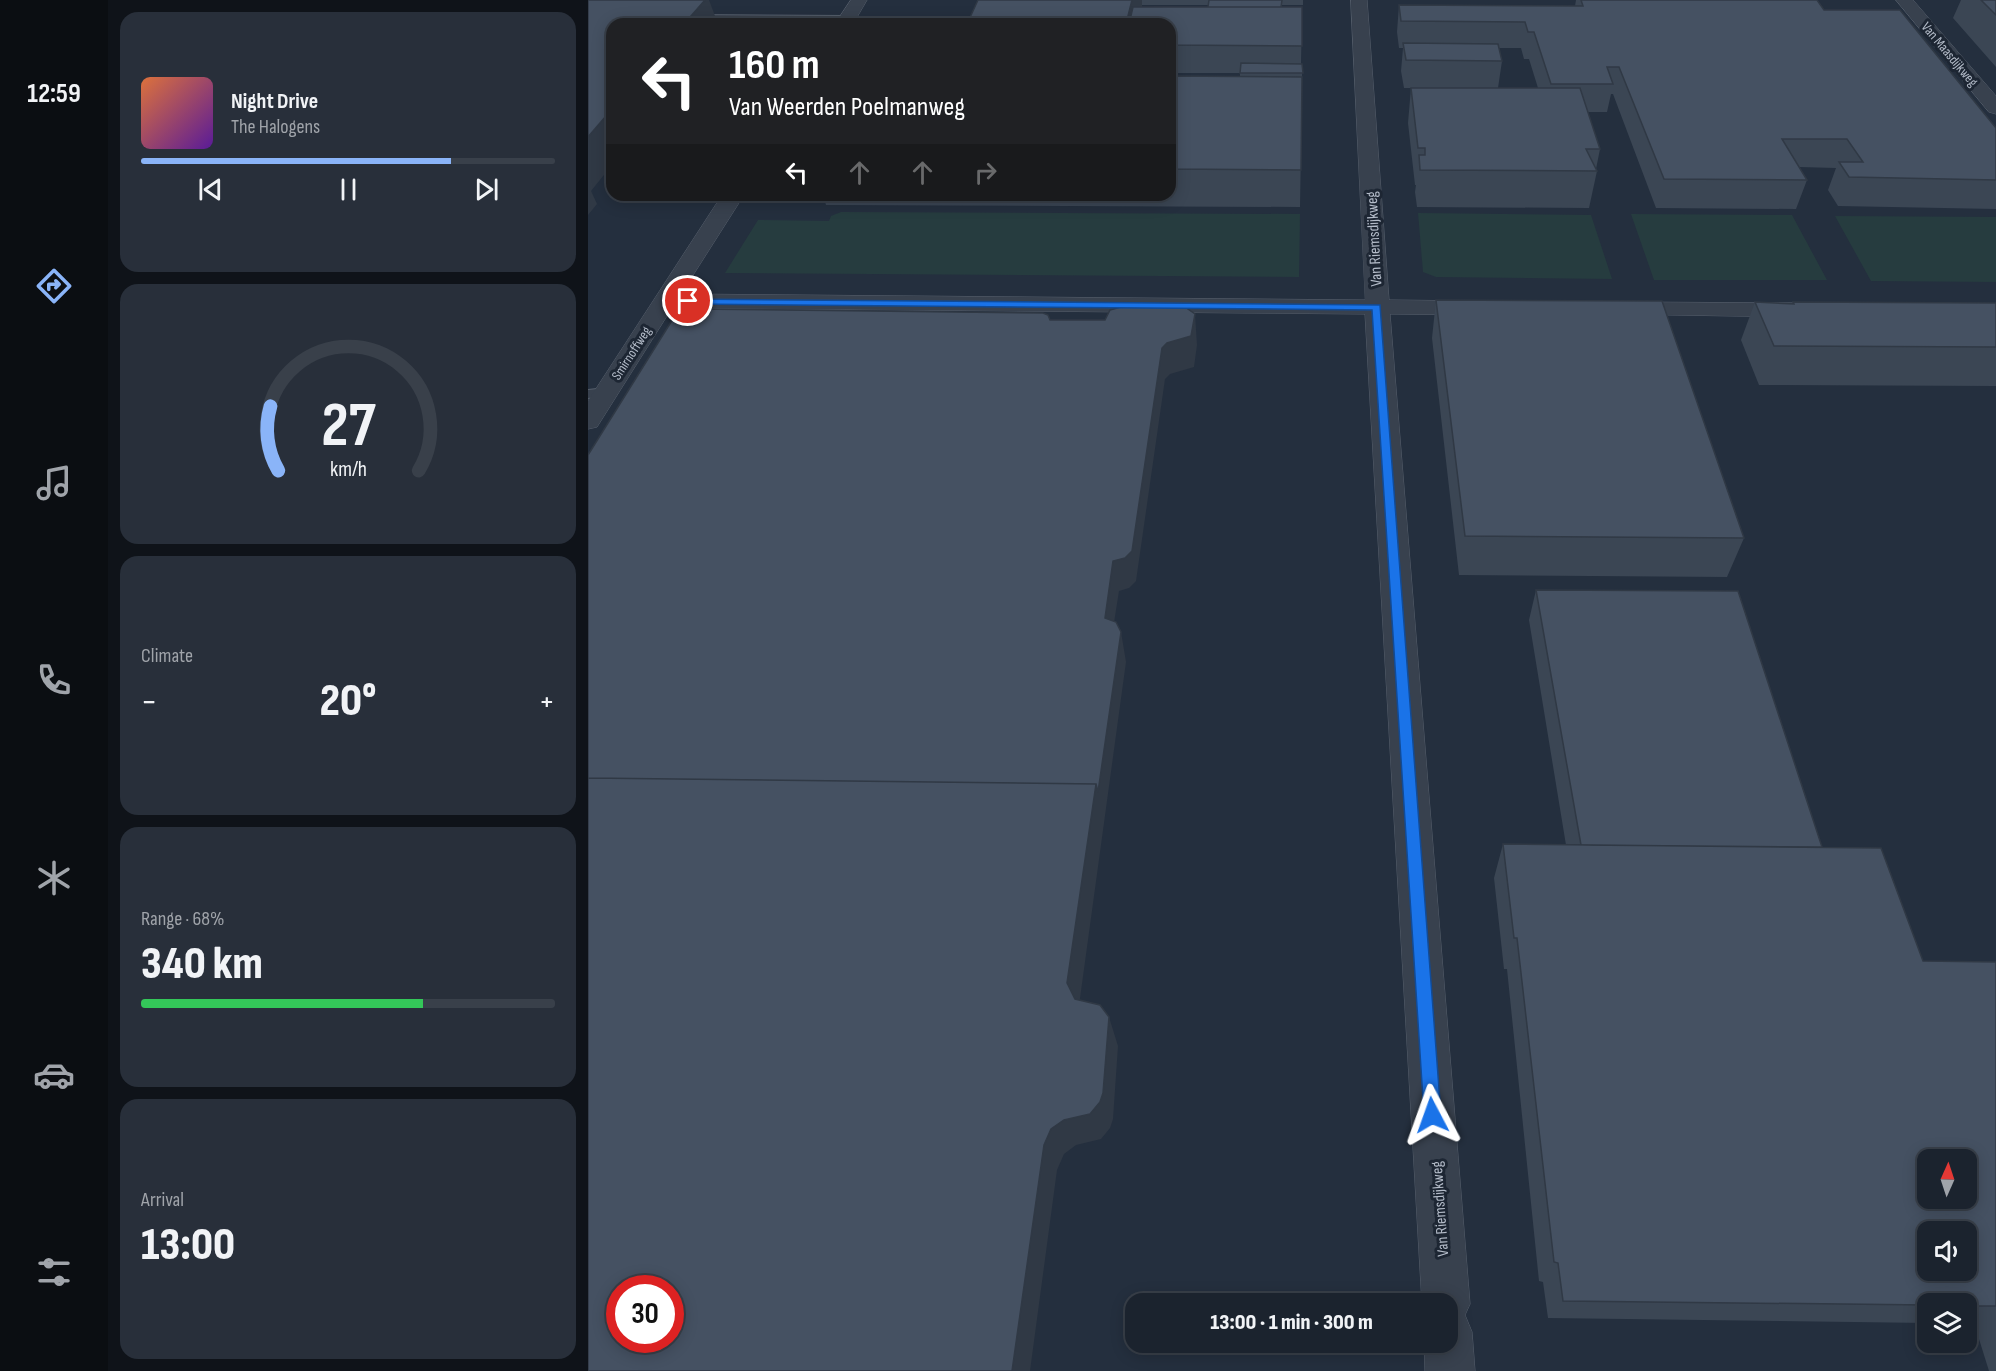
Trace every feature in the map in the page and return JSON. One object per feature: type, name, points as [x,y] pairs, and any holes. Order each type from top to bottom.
[{"type":"street","points":[[848,18],[859,0]]},
{"type":"street","name":"Van Riemsdijkweg","points":[[1359,0],[1377,307],[1445,1293]]},
{"type":"street","name":"Van Maasdijkweg","points":[[1904,0],[1996,108]]},
{"type":"street","name":"Smirnoffweg","points":[[588,421],[597,393],[665,301],[730,201]]},
{"type":"street","points":[[665,301],[1496,308]]},
{"type":"street","points":[[1603,309],[1817,310]]},
{"type":"street","points":[[1449,1353],[1450,1371]]},
{"type":"green space","points":[[841,212],[1300,214],[1299,277],[725,273],[758,220],[829,221],[831,216]]},
{"type":"green space","points":[[1418,213],[1591,215],[1612,279],[1436,277],[1423,272]]},
{"type":"green space","points":[[1631,214],[1792,215],[1827,280],[1654,280]]},
{"type":"green space","points":[[1835,216],[1996,217],[1996,282],[1871,281]]},
{"type":"building","points":[[588,0],[705,0],[689,18],[606,18],[606,116],[588,137]]},
{"type":"building","points":[[978,0],[1132,0],[1128,18],[970,18]]},
{"type":"building","points":[[1209,0],[1282,0],[1281,7],[1208,7]]},
{"type":"building","points":[[1581,0],[1817,0],[1824,10],[1900,10],[1996,128],[1996,180],[1849,177],[1839,162],[1863,162],[1847,139],[1782,139],[1807,180],[1664,179],[1619,67],[1607,67],[1613,84],[1551,84],[1534,32],[1528,32],[1525,22],[1401,21],[1399,5],[1583,6]]},
{"type":"building","points":[[1981,0],[1996,0],[1996,15]]},
{"type":"building","points":[[1133,7],[1302,7],[1302,46],[1176,45],[1176,18],[1130,18]]},
{"type":"building","points":[[1403,43],[1498,44],[1502,61],[1406,60]]},
{"type":"building","points":[[1241,63],[1302,64],[1303,73],[1240,73]]},
{"type":"building","points":[[1176,76],[1302,77],[1301,170],[1176,169]]},
{"type":"building","points":[[1411,88],[1580,88],[1600,149],[1586,149],[1597,171],[1420,170],[1419,155],[1425,155],[1425,148],[1418,148]]},
{"type":"building","points":[[1436,300],[1662,301],[1744,538],[1465,536]]},
{"type":"building","points":[[1755,302],[1794,304],[1793,302],[1996,303],[1996,347],[1774,346]]},
{"type":"building","points":[[1121,307],[1185,307],[1195,314],[1191,336],[1167,343],[1162,348],[1132,551],[1125,558],[1113,561],[1105,618],[1116,622],[1121,632],[1098,792],[1096,784],[588,778],[588,455],[676,314],[693,309],[1043,313],[1048,315],[1050,320],[1105,320],[1110,310]]},
{"type":"building","points":[[1536,590],[1738,591],[1822,847],[1581,845]]},
{"type":"building","points":[[588,778],[1096,784],[1067,983],[1075,999],[1100,1005],[1109,1017],[1103,1093],[1100,1102],[1090,1114],[1064,1120],[1051,1129],[1044,1145],[1012,1371],[588,1371]]},
{"type":"building","points":[[1503,844],[1881,848],[1923,961],[1996,962],[1996,1306],[1977,1306],[1977,1293],[1917,1293],[1917,1305],[1563,1301],[1558,1263],[1554,1262],[1517,938],[1514,938]]},
{"type":"route","points":[[688,301],[1377,307],[1432,1115]]}]
